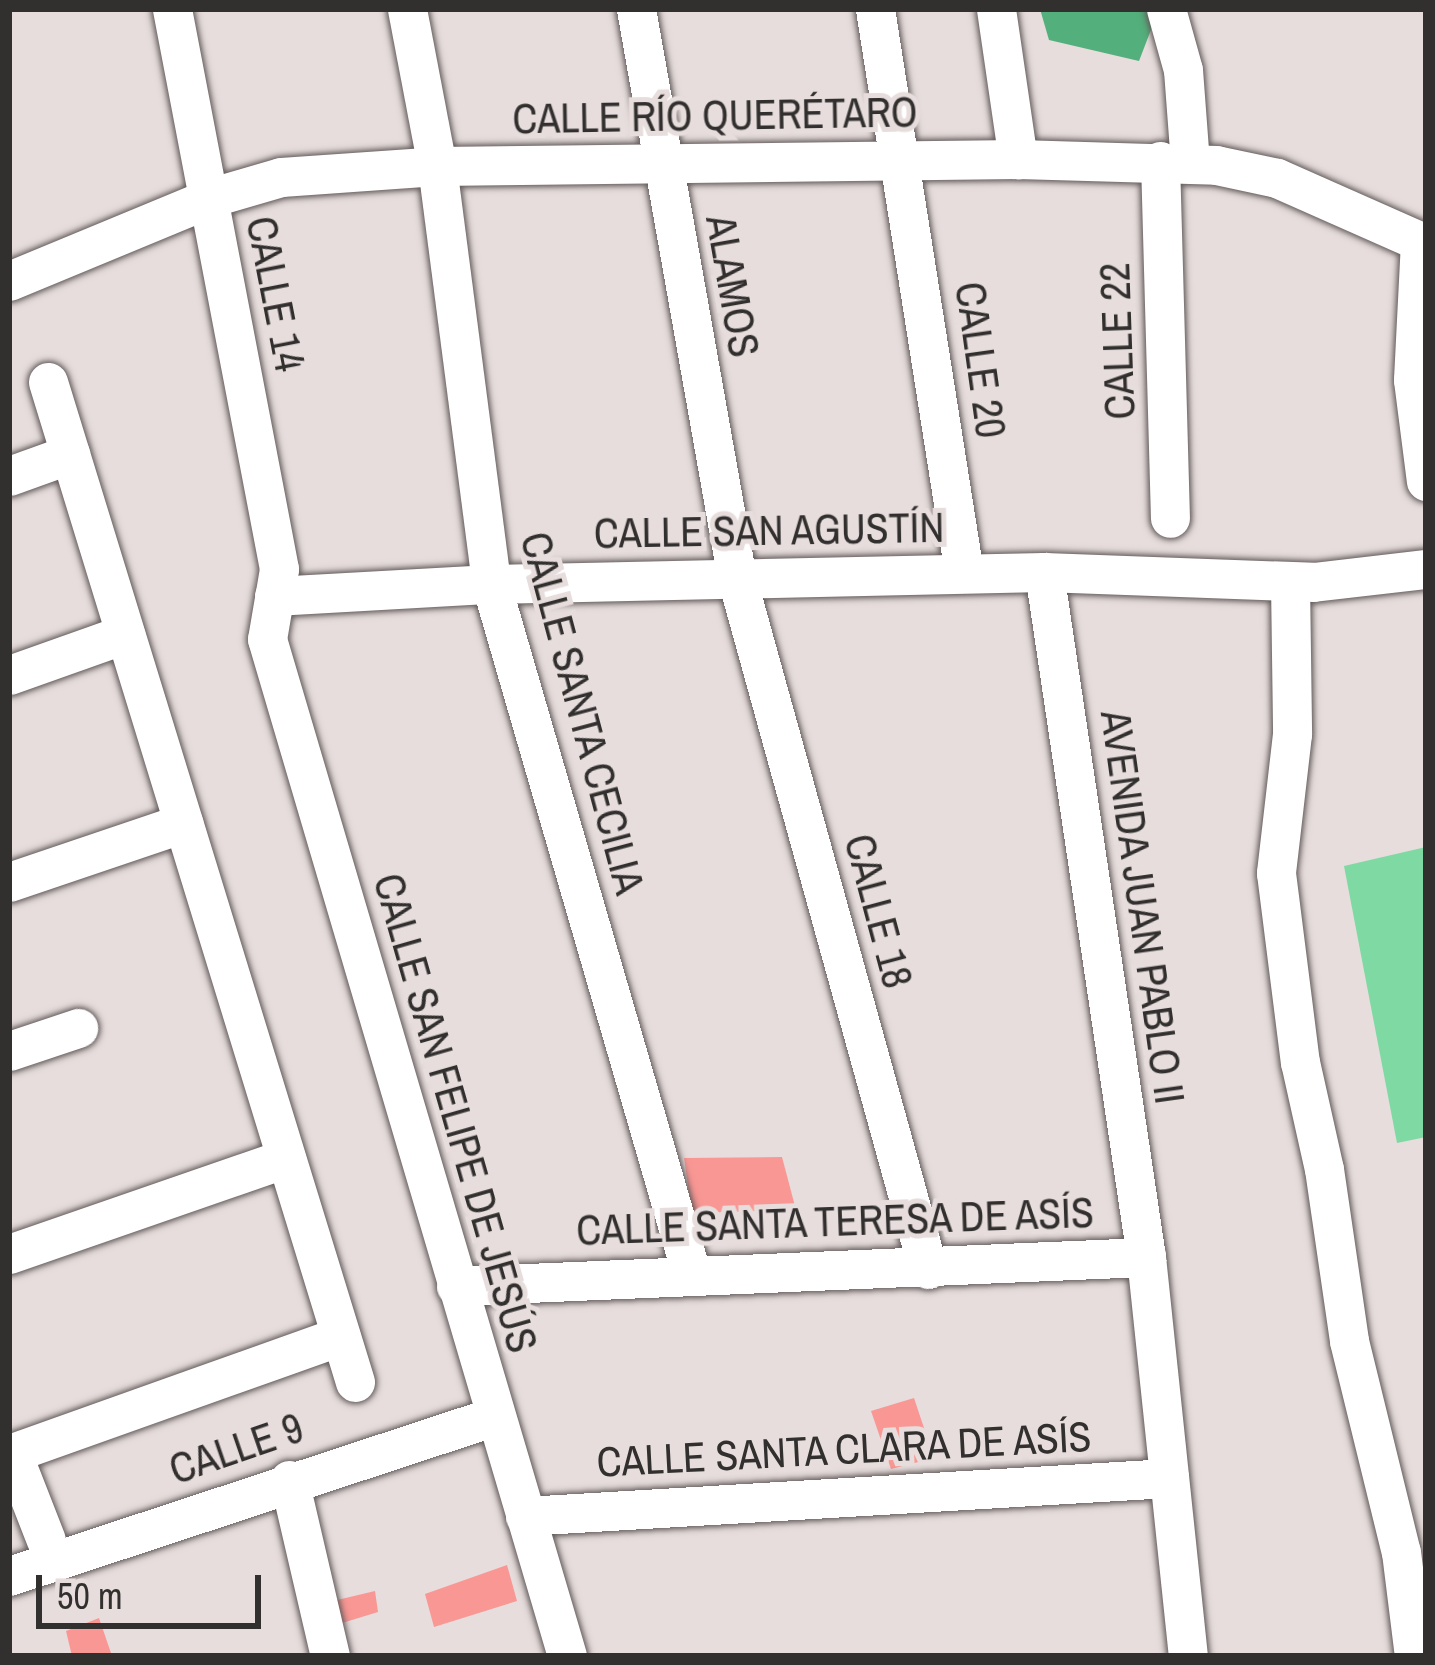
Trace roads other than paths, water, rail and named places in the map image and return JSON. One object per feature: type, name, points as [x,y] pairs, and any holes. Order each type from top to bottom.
[{"type":"street","name":"CALLE 14","points":[[172,9],[279,569],[274,596]]},
{"type":"street","name":"CALLE SANTA CECILIA","points":[[407,9],[437,166],[491,584],[691,1273]]},
{"type":"street","name":"ALAMOS","points":[[636,9],[737,579]]},
{"type":"street","name":"CALLE 20","points":[[875,9],[903,162],[964,573]]},
{"type":"street","points":[[996,9],[1018,160]]},
{"type":"street","name":"CALLE 22","points":[[1166,9],[1183,70],[1175,162],[1170,518]]},
{"type":"street","name":"CALLE RÍO QUERÉTARO","points":[[9,280],[209,199],[281,177],[437,166],[1175,162],[1277,178],[1423,242]]},
{"type":"street","points":[[1423,242],[1413,380],[1426,481]]},
{"type":"street","points":[[48,382],[355,1382]]},
{"type":"street","points":[[9,476],[70,454]]},
{"type":"street","name":"CALLE SAN AGUSTÍN","points":[[274,596],[491,584],[964,573],[1290,582],[1385,578],[1426,569]]},
{"type":"street","name":"AVENIDA JUAN PABLO II","points":[[1044,572],[1147,1257],[1188,1656]]},
{"type":"street","name":"CALLE 18","points":[[737,579],[928,1269]]},
{"type":"street","points":[[1290,582],[1292,734],[1276,873],[1300,1062],[1324,1169],[1349,1341],[1401,1552],[1414,1656]]},
{"type":"street","name":"CALLE SAN FELIPE DE JESÚS","points":[[274,596],[267,640],[567,1656]]},
{"type":"street","points":[[9,675],[125,634]]},
{"type":"street","points":[[9,882],[183,823]]},
{"type":"street","points":[[12,1039],[78,1028]]},
{"type":"street","points":[[9,1254],[286,1158]]},
{"type":"street","name":"CALLE SANTA TERESA DE ASÍS","points":[[456,1286],[1147,1257]]},
{"type":"street","points":[[46,1540],[10,1454],[341,1336]]},
{"type":"street","name":"CALLE 9","points":[[9,1576],[289,1480],[495,1416]]},
{"type":"street","name":"CALLE SANTA CLARA DE ASÍS","points":[[525,1516],[1169,1478]]},
{"type":"street","points":[[289,1480],[330,1656]]}]
